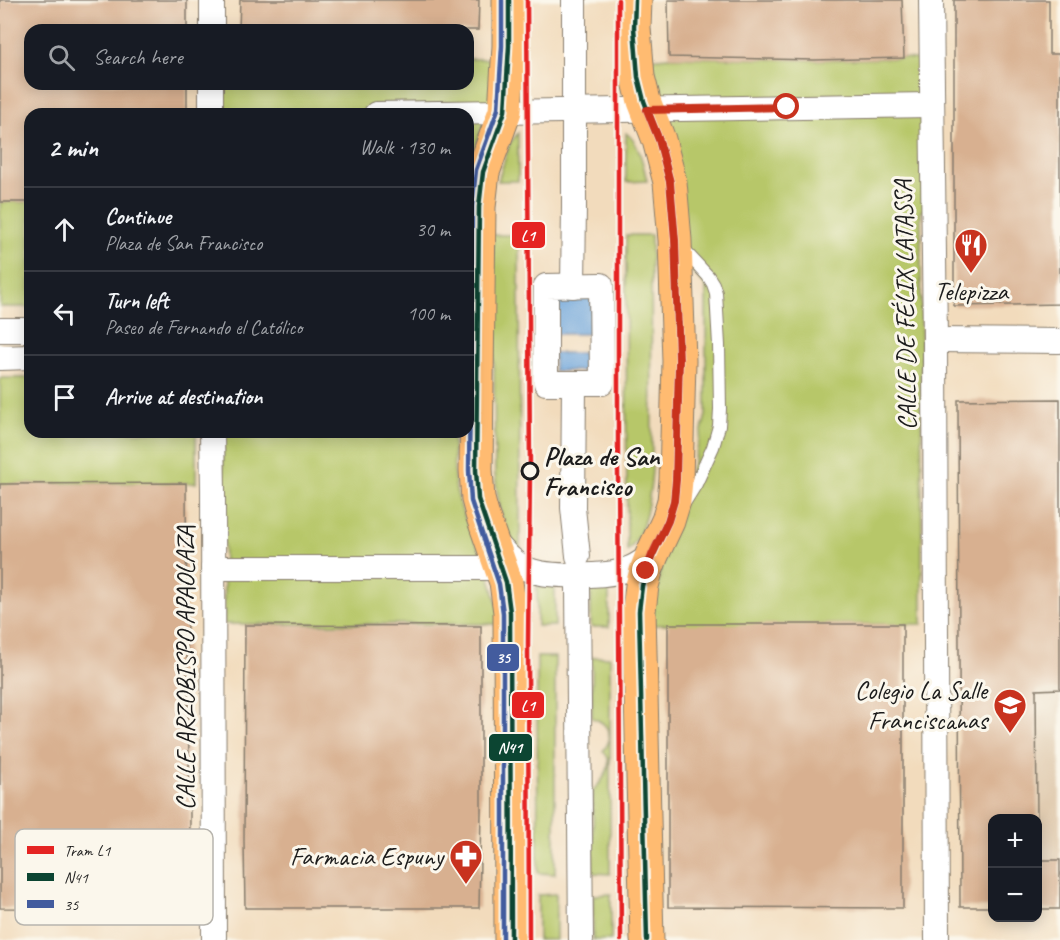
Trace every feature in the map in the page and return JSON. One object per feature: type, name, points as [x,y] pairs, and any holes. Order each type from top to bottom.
[{"type":"main road","points":[[509,0],[505,111],[483,172],[478,207],[476,483],[482,514],[502,568],[509,597],[511,940]]},
{"type":"main road","points":[[635,0],[634,28],[638,77],[670,182],[675,240],[679,361],[676,491],[672,511],[652,555],[642,586],[639,611],[647,940]]},
{"type":"street","points":[[212,0],[212,24]]},
{"type":"street","points":[[573,286],[574,0]]},
{"type":"street","name":"CALLE DE FÉLIX LATASSA","points":[[931,0],[935,340],[937,940]]},
{"type":"street","points":[[211,90],[211,108]]},
{"type":"street","points":[[474,112],[931,105]]},
{"type":"street","points":[[601,285],[602,383],[574,384],[546,383],[546,286],[601,285]]},
{"type":"street","points":[[0,330],[24,330]]},
{"type":"street","points":[[935,340],[1060,341]]},
{"type":"street","points":[[0,357],[24,357]]},
{"type":"street","points":[[574,384],[573,508],[578,556]]},
{"type":"street","name":"CALLE ARZOBISPO APAOLAZA","points":[[212,438],[214,940]]},
{"type":"street","points":[[490,537],[518,564],[540,573],[578,575],[620,572],[628,570],[652,555]]},
{"type":"street","points":[[213,568],[502,568]]},
{"type":"street","points":[[578,587],[581,940]]},
{"type":"shaded area","name":"Colegio La Salle Franciscanas","points":[[1060,648],[1060,909],[1042,909],[1042,814],[988,814],[988,908],[960,907],[959,650]]},
{"type":"green space","name":"Plaza de San Francisco","points":[[669,57],[921,60],[933,210],[921,211],[922,624],[644,625],[706,415],[706,287],[681,258],[645,59]]},
{"type":"green space","points":[[474,59],[497,59],[495,83],[474,149],[474,108],[223,108],[223,90],[474,90]]},
{"type":"green space","points":[[518,133],[518,181],[498,181],[510,143]]},
{"type":"green space","points":[[626,133],[638,148],[647,181],[626,182]]},
{"type":"green space","points":[[0,202],[24,202],[24,307],[0,307]]},
{"type":"green space","points":[[493,235],[518,235],[519,237],[520,552],[505,525],[499,505],[495,474]]},
{"type":"green space","points":[[626,235],[651,235],[652,471],[643,525],[639,535],[627,551]]},
{"type":"green space","points":[[0,378],[24,378],[24,438],[196,438],[196,483],[0,484]]},
{"type":"green space","points":[[223,438],[453,438],[456,490],[472,535],[486,562],[502,624],[224,624]]},
{"type":"green space","points":[[555,586],[555,626],[537,626],[537,587]]},
{"type":"green space","points":[[591,587],[609,587],[609,627],[591,627]]},
{"type":"green space","points":[[537,657],[555,657],[555,874],[538,873]]},
{"type":"green space","points":[[592,657],[610,657],[610,874],[593,873],[593,790],[607,772],[608,761],[603,751],[609,741],[609,736],[603,723],[592,718]]},
{"type":"green space","points":[[556,894],[556,940],[538,940],[538,895]]},
{"type":"green space","points":[[611,894],[611,940],[593,940],[593,895]]},
{"type":"water","points":[[554,296],[592,296],[593,334],[554,334]]},
{"type":"water","points":[[554,353],[592,353],[593,371],[554,371]]},
{"type":"building","points":[[0,0],[187,0],[187,24],[24,24],[24,90],[187,90],[187,108],[24,108],[24,202],[0,202]]},
{"type":"building","points":[[240,0],[479,0],[478,30],[474,30],[474,24],[239,24]]},
{"type":"building","points":[[668,0],[902,0],[904,58],[814,60],[669,57]]},
{"type":"building","points":[[954,0],[1049,0],[1049,54],[1060,54],[1060,304],[954,306]]},
{"type":"building","points":[[1060,399],[1060,689],[1036,690],[1037,814],[988,814],[988,907],[960,907],[958,400]]},
{"type":"building","points":[[186,483],[190,829],[15,829],[15,908],[0,908],[0,484]]},
{"type":"building","points":[[668,624],[903,624],[903,908],[668,907]]},
{"type":"building","points":[[245,625],[481,626],[479,908],[245,908]]},
{"type":"building","points":[[1042,860],[1060,860],[1060,909],[1042,909]]},
{"type":"tram line","name":"L1","points":[[527,0],[530,471],[529,940]]},
{"type":"tram line","name":"L1","points":[[618,0],[621,940]]},
{"type":"transit line","name":"35","points":[[474,188],[476,170],[498,109],[502,0]]},
{"type":"transit line","name":"N41","points":[[509,0],[505,111],[483,172],[479,207],[476,470],[478,499],[506,582],[510,612],[511,940]]},
{"type":"transit line","name":"N41","points":[[635,0],[634,28],[638,77],[670,182],[675,240],[679,361],[674,501],[668,521],[646,571],[639,611],[647,940]]},
{"type":"transit line","name":"35","points":[[469,438],[471,501],[499,584],[503,613],[503,940]]},
{"type":"place","name":"Telepizza","points":[[971,274]]},
{"type":"place","name":"Plaza de San Francisco","points":[[530,471]]},
{"type":"place","name":"Colegio La Salle Franciscanas","points":[[1010,734]]},
{"type":"place","name":"Farmacia Espuny","points":[[466,885]]},
{"type":"route","points":[[646,571],[672,511],[674,501],[679,361],[673,205],[666,162],[647,110],[787,107]]}]
